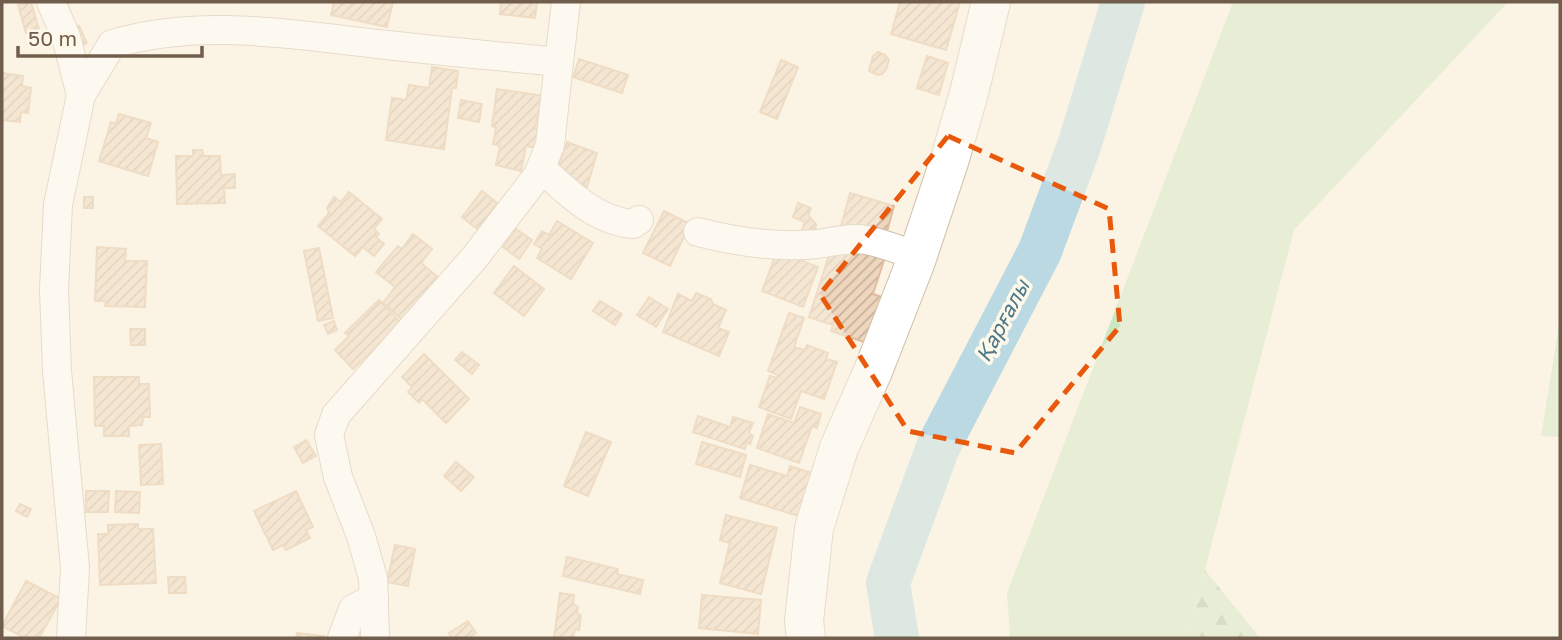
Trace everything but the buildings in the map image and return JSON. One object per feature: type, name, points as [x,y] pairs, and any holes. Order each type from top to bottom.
[{"type":"street","points":[[51,2],[65,37],[81,95]]},
{"type":"street","points":[[375,638],[373,578],[361,536],[338,477],[329,435],[336,415],[475,257],[538,175],[550,145],[566,2]]},
{"type":"street","points":[[806,638],[804,621],[814,528],[839,448],[873,371],[918,256],[959,127],[990,2]]},
{"type":"street","points":[[71,638],[75,568],[57,372],[54,290],[58,205],[81,95],[112,44],[171,32],[268,31],[559,62]]},
{"type":"street","points":[[541,168],[576,198],[603,215],[620,223],[633,224],[639,220]]},
{"type":"street","points":[[698,232],[759,244],[816,244],[840,239],[866,239],[918,256]]},
{"type":"street","points":[[342,638],[353,609],[374,598]]},
{"type":"highlighted area","points":[[948,136],[1109,209],[1120,326],[1015,453],[908,431],[820,294]]},
{"type":"green space","points":[[1233,2],[1508,2],[1294,230],[1187,638],[1010,638],[1007,593]]},
{"type":"green space","points":[[1560,319],[1560,437],[1541,436]]},
{"type":"green space","points":[[1205,570],[1260,638],[1187,638]]},
{"type":"waterway","name":"Қарғалы","points":[[897,638],[888,583],[938,447],[1040,251],[1080,143],[1123,2]]}]
